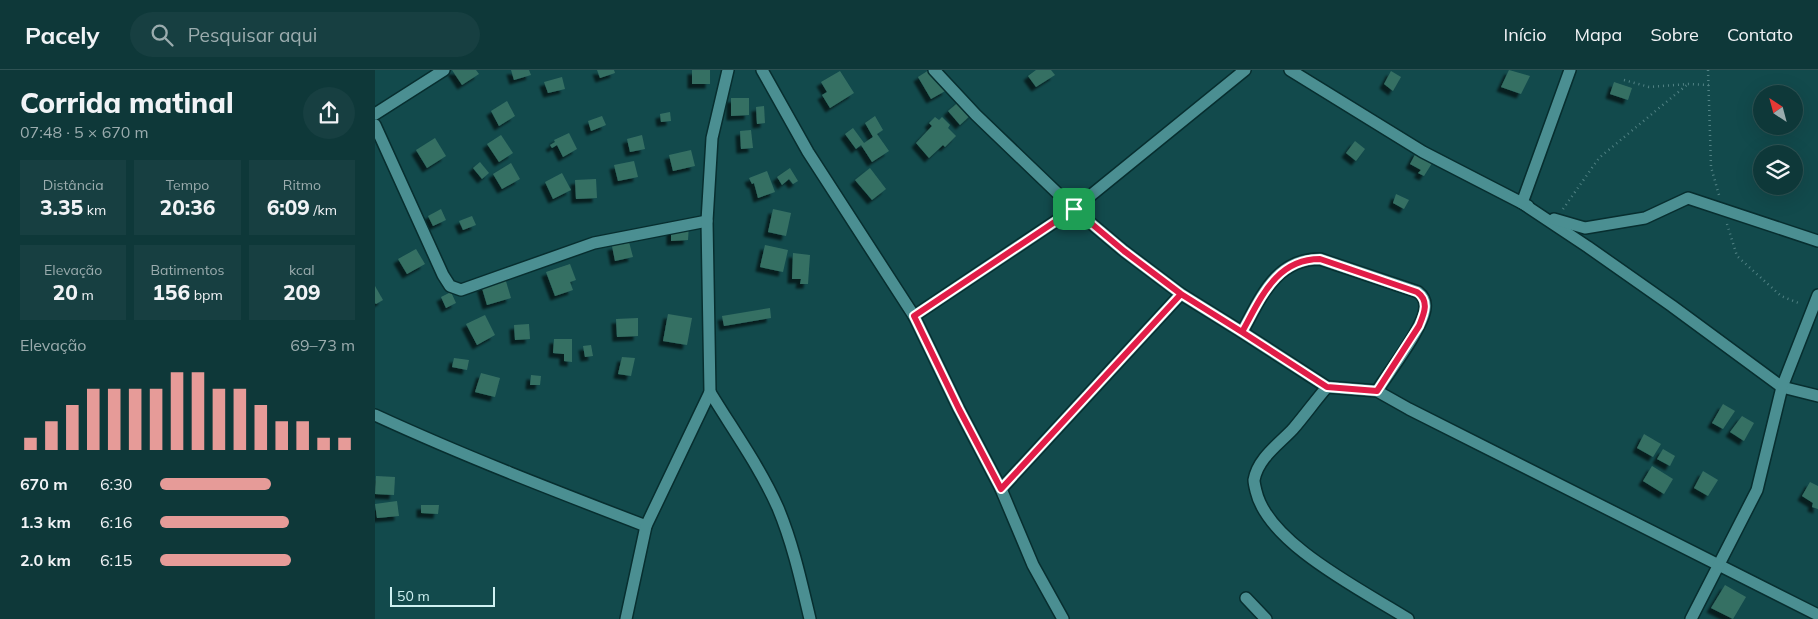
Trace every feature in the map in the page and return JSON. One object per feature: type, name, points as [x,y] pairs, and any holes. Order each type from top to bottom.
[{"type":"street","points":[[375,114],[443,70]]},
{"type":"street","points":[[626,619],[646,526],[710,392],[707,221],[712,138],[728,70]]},
{"type":"street","points":[[762,70],[808,152],[914,316],[959,409],[1001,489],[1033,565],[1063,619]]},
{"type":"street","points":[[934,70],[976,115],[1074,209],[1124,251],[1181,294],[1327,387],[1377,391],[1718,566],[1818,615]]},
{"type":"street","points":[[914,316],[1074,209],[1245,70]]},
{"type":"street","points":[[1290,70],[1308,76],[1423,152],[1556,221],[1585,228],[1628,221],[1645,218],[1689,198],[1818,242]]},
{"type":"street","points":[[1522,203],[1570,70]]},
{"type":"street","points":[[375,126],[443,275],[450,286],[461,290],[593,243],[707,221]]},
{"type":"street","points":[[1522,203],[1588,246],[1782,387],[1818,396]]},
{"type":"street","points":[[1242,332],[1266,288],[1292,264],[1306,259],[1320,259],[1417,292],[1424,299],[1426,307],[1419,326],[1377,391]]},
{"type":"street","points":[[1001,489],[1181,294]]},
{"type":"street","points":[[1691,619],[1757,490],[1782,387],[1818,296]]},
{"type":"street","points":[[1327,387],[1261,463],[1254,481],[1258,500],[1270,520],[1281,533],[1332,573],[1408,619]]},
{"type":"street","points":[[710,392],[758,470],[777,507],[794,551],[810,619]]},
{"type":"street","points":[[375,415],[422,437],[646,526]]},
{"type":"street","points":[[1246,598],[1266,619]]},
{"type":"path","points":[[1624,80],[1649,87],[1688,84],[1709,85]]},
{"type":"path","points":[[1556,221],[1599,158],[1688,84]]},
{"type":"building","points":[[452,70],[476,70],[479,74],[462,85]]},
{"type":"building","points":[[511,70],[529,70],[531,75],[514,80]]},
{"type":"building","points":[[597,70],[614,70],[615,73],[600,78]]},
{"type":"building","points":[[692,70],[710,70],[710,84],[692,84]]},
{"type":"building","points":[[929,70],[947,90],[931,99],[918,77]]},
{"type":"building","points":[[1036,70],[1051,70],[1055,75],[1036,87],[1028,76]]},
{"type":"building","points":[[1509,70],[1530,76],[1521,94],[1501,87]]},
{"type":"building","points":[[840,71],[854,93],[830,108],[822,95],[827,92],[821,82]]},
{"type":"building","points":[[1391,71],[1401,77],[1393,91],[1384,84]]},
{"type":"building","points":[[562,77],[565,89],[548,93],[544,82]]},
{"type":"building","points":[[1614,82],[1632,88],[1628,100],[1610,94]]},
{"type":"building","points":[[731,98],[749,98],[749,115],[731,116]]},
{"type":"building","points":[[961,100],[973,113],[960,125],[948,111]]},
{"type":"building","points":[[507,101],[515,116],[499,126],[491,111]]},
{"type":"building","points":[[764,106],[765,123],[757,124],[756,107]]},
{"type":"building","points":[[670,112],[671,121],[661,122],[660,114]]},
{"type":"building","points":[[602,116],[606,125],[591,131],[588,121]]},
{"type":"building","points":[[875,116],[883,130],[877,134],[889,151],[872,162],[861,145],[856,149],[845,134],[853,128],[864,143],[873,137],[865,123]]},
{"type":"building","points":[[935,117],[939,120],[942,117],[950,125],[948,128],[956,136],[945,147],[943,145],[929,158],[916,143],[932,126],[929,123]]},
{"type":"building","points":[[751,130],[753,148],[741,149],[740,131]]},
{"type":"building","points":[[569,133],[577,149],[563,157],[557,145],[552,148],[550,145],[555,142],[554,140]]},
{"type":"building","points":[[501,135],[513,153],[499,162],[487,144]]},
{"type":"building","points":[[642,135],[645,149],[630,152],[627,139]]},
{"type":"building","points":[[435,138],[446,156],[427,168],[416,150]]},
{"type":"building","points":[[1355,141],[1365,149],[1356,161],[1346,153]]},
{"type":"building","points":[[691,150],[695,166],[673,171],[669,155]]},
{"type":"building","points":[[1417,151],[1434,160],[1424,176],[1418,173],[1421,170],[1410,164]]},
{"type":"building","points":[[634,161],[638,177],[618,181],[614,165]]},
{"type":"building","points":[[480,162],[489,173],[482,179],[473,168]]},
{"type":"building","points":[[511,163],[520,179],[502,189],[493,174]]},
{"type":"building","points":[[790,168],[798,181],[793,184],[789,179],[782,185],[777,177]]},
{"type":"building","points":[[870,168],[886,189],[872,200],[855,180]]},
{"type":"building","points":[[767,171],[775,192],[758,198],[754,183],[752,184],[749,178]]},
{"type":"building","points":[[562,173],[571,190],[553,199],[545,182]]},
{"type":"building","points":[[596,179],[597,198],[576,199],[575,180]]},
{"type":"building","points":[[1396,194],[1409,200],[1404,209],[1393,203]]},
{"type":"building","points":[[441,209],[446,220],[433,226],[428,216]]},
{"type":"building","points":[[773,209],[791,213],[786,236],[768,232]]},
{"type":"building","points":[[472,216],[476,225],[463,230],[459,221]]},
{"type":"building","points":[[689,223],[688,240],[671,241],[671,225]]},
{"type":"building","points":[[629,242],[633,257],[615,261],[612,246]]},
{"type":"building","points":[[765,245],[788,250],[783,272],[760,267]]},
{"type":"building","points":[[416,249],[425,264],[407,274],[398,259]]},
{"type":"building","points":[[793,253],[810,255],[808,284],[800,284],[801,279],[792,279]]},
{"type":"building","points":[[570,264],[576,280],[570,282],[573,290],[555,296],[546,272]]},
{"type":"building","points":[[505,278],[511,298],[487,305],[481,285]]},
{"type":"building","points":[[375,286],[383,300],[376,304],[375,303]]},
{"type":"building","points":[[451,292],[456,303],[446,308],[441,297]]},
{"type":"building","points":[[770,308],[771,318],[724,326],[722,316]]},
{"type":"building","points":[[668,314],[692,318],[687,345],[663,341]]},
{"type":"building","points":[[485,315],[495,335],[477,345],[466,324]]},
{"type":"building","points":[[638,318],[638,336],[617,337],[616,319]]},
{"type":"building","points":[[529,324],[530,339],[515,340],[514,325]]},
{"type":"building","points":[[554,339],[572,339],[572,362],[564,361],[564,354],[553,353]]},
{"type":"building","points":[[591,345],[593,356],[585,357],[583,346]]},
{"type":"building","points":[[622,357],[635,358],[631,376],[618,374]]},
{"type":"building","points":[[454,358],[469,360],[467,370],[452,367]]},
{"type":"building","points":[[481,373],[500,378],[495,397],[475,392]]},
{"type":"building","points":[[531,375],[541,376],[540,385],[530,385]]},
{"type":"building","points":[[1723,404],[1735,411],[1723,429],[1712,423]]},
{"type":"building","points":[[1742,416],[1754,423],[1744,441],[1730,432]]},
{"type":"building","points":[[1644,434],[1661,444],[1653,457],[1637,448]]},
{"type":"building","points":[[1663,449],[1675,456],[1670,466],[1657,459]]},
{"type":"building","points":[[1652,466],[1673,479],[1664,494],[1643,481]]},
{"type":"building","points":[[1703,471],[1718,480],[1708,496],[1694,488]]},
{"type":"building","points":[[376,476],[395,477],[394,495],[375,494]]},
{"type":"building","points":[[1810,482],[1818,486],[1818,509],[1812,507],[1813,503],[1802,496]]},
{"type":"building","points":[[397,501],[399,516],[377,518],[375,504]]},
{"type":"building","points":[[421,505],[439,505],[438,514],[421,513]]},
{"type":"building","points":[[1725,585],[1746,597],[1733,619],[1711,608]]},
{"type":"route","points":[[1074,209],[914,316],[959,409],[1001,489],[1181,294],[1242,332],[1266,288],[1279,274],[1292,264],[1306,259],[1320,259],[1417,292],[1424,299],[1426,307],[1424,315],[1419,326],[1377,391],[1327,387],[1181,294],[1124,251],[1074,209]]}]
